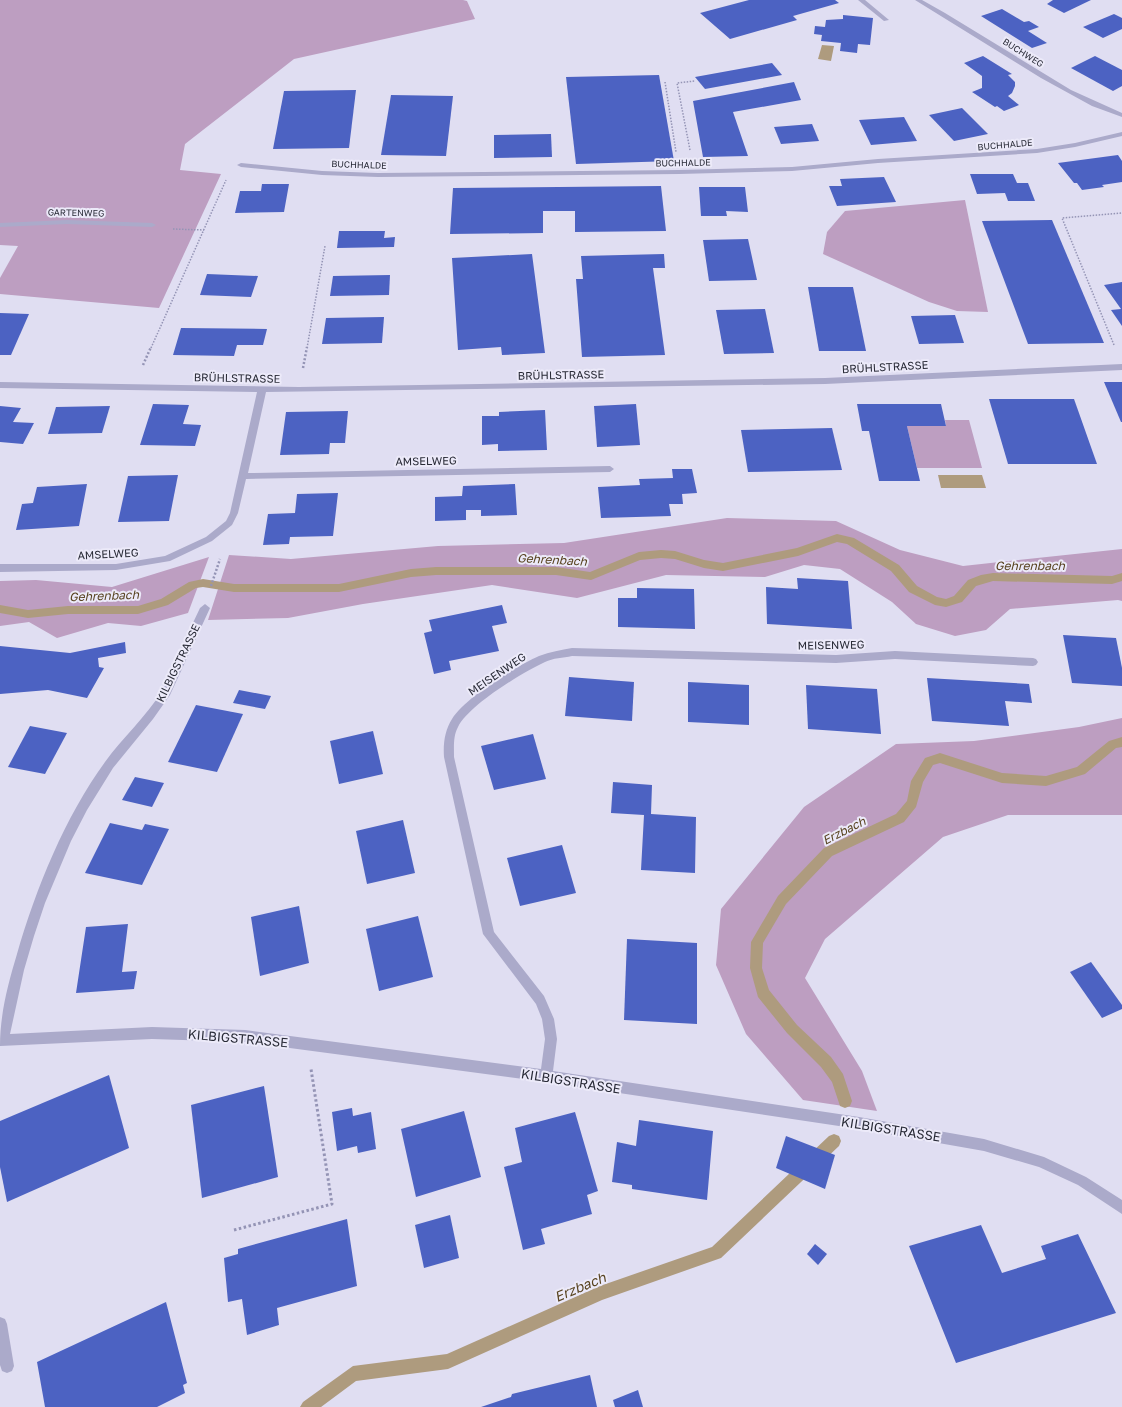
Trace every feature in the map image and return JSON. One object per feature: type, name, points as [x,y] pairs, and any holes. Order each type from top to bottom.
[{"type":"street","points":[[861,0],[886,20]]},
{"type":"street","name":"BUCHWEG","points":[[918,0],[946,15],[1058,85],[1094,104],[1122,115]]},
{"type":"street","name":"BUCHHALDE","points":[[241,165],[378,175],[694,172],[792,169],[878,161],[1008,154],[1075,146],[1122,135]]},
{"type":"street","name":"GARTENWEG","points":[[0,225],[67,222],[152,225]]},
{"type":"street","name":"BRÜHLSTRASSE","points":[[0,385],[299,390],[825,381],[1122,367]]},
{"type":"street","name":"AMSELWEG","points":[[0,568],[116,567],[167,559],[209,538],[229,523],[234,513],[262,390]]},
{"type":"street","name":"AMSELWEG","points":[[243,476],[610,469]]},
{"type":"street","name":"KILBIGSTRASSE","points":[[205,608],[165,694],[154,711],[125,743],[103,774],[72,827],[49,874],[27,935],[11,995],[2,1040],[152,1033],[245,1036],[546,1076],[859,1123],[984,1145],[1040,1161],[1082,1181],[1122,1208]]},
{"type":"street","name":"MEISENWEG","points":[[546,1076],[551,1039],[548,1019],[540,1000],[489,934],[449,757],[448,743],[452,730],[459,717],[469,706],[531,664],[544,658],[572,652],[836,659],[896,655],[1033,662]]},
{"type":"street","points":[[0,1324],[7,1366]]},
{"type":"path","points":[[694,81],[677,83],[694,172]]},
{"type":"path","points":[[665,82],[679,172]]},
{"type":"path","points":[[143,365],[227,179]]},
{"type":"path","points":[[1112,342],[1062,218],[1122,213]]},
{"type":"path","points":[[169,229],[204,230]]},
{"type":"path","points":[[299,390],[325,246]]},
{"type":"path","points":[[234,1230],[332,1204],[311,1065],[313,1045]]},
{"type":"shaded area","points":[[0,0],[463,0],[467,1],[475,19],[294,59],[185,144],[180,170],[221,174],[159,308],[0,294],[0,278],[18,246],[0,245]]},
{"type":"shaded area","points":[[822,45],[834,46],[831,61],[818,59]]},
{"type":"shaded area","points":[[965,200],[988,312],[957,311],[929,302],[823,254],[827,232],[845,211]]},
{"type":"shaded area","points":[[945,420],[969,420],[982,468],[917,468],[907,426],[946,426]]},
{"type":"shaded area","points":[[938,475],[982,475],[986,488],[941,488]]},
{"type":"shaded area","points":[[727,518],[836,521],[900,550],[963,566],[1122,549],[1122,601],[1118,600],[1010,609],[986,630],[955,636],[916,624],[892,602],[840,569],[804,565],[765,577],[666,575],[577,598],[492,585],[363,604],[288,618],[208,620],[229,555],[291,559],[438,546],[564,543]]},
{"type":"shaded area","points":[[209,557],[188,613],[141,626],[108,623],[57,638],[29,622],[0,626],[0,581],[36,580],[112,587]]},
{"type":"shaded area","points":[[1122,718],[1122,815],[1008,815],[943,837],[825,939],[805,978],[862,1071],[877,1111],[803,1100],[746,1034],[716,965],[721,909],[804,807],[896,744],[974,741],[1079,727]]},
{"type":"building","points":[[749,0],[835,0],[839,3],[793,16],[797,20],[730,39],[700,13]]},
{"type":"building","points":[[1053,0],[1091,0],[1064,13],[1047,4]]},
{"type":"building","points":[[1002,9],[1024,22],[1029,21],[1039,27],[1028,31],[1047,43],[1032,48],[981,16]]},
{"type":"building","points":[[1114,14],[1122,18],[1122,29],[1103,38],[1083,27]]},
{"type":"building","points":[[843,15],[873,18],[870,45],[858,44],[857,53],[840,51],[841,43],[821,41],[822,35],[814,34],[815,26],[825,27],[826,20],[843,19]]},
{"type":"building","points":[[983,56],[1012,74],[1008,75],[1015,82],[1015,86],[1012,93],[1008,96],[1019,105],[1004,111],[972,92],[982,88],[982,76],[964,63]]},
{"type":"building","points":[[1095,56],[1122,70],[1122,86],[1113,91],[1071,68]]},
{"type":"building","points":[[772,63],[782,75],[705,89],[695,77]]},
{"type":"building","points":[[659,75],[674,161],[576,164],[566,77]]},
{"type":"building","points":[[794,82],[801,100],[733,112],[748,156],[703,157],[693,101]]},
{"type":"building","points":[[356,90],[349,148],[273,149],[284,91]]},
{"type":"building","points":[[391,95],[453,96],[446,156],[381,155]]},
{"type":"building","points":[[962,108],[988,134],[954,141],[929,115]]},
{"type":"building","points":[[904,117],[917,141],[871,145],[859,120]]},
{"type":"building","points":[[812,124],[819,141],[781,144],[774,127]]},
{"type":"building","points":[[551,134],[552,157],[494,158],[494,135]]},
{"type":"building","points":[[1118,155],[1122,161],[1122,182],[1102,185],[1104,187],[1082,190],[1077,183],[1074,183],[1058,163]]},
{"type":"building","points":[[970,174],[1013,174],[1017,183],[1028,183],[1035,201],[1008,201],[1005,193],[977,194]]},
{"type":"building","points":[[884,177],[896,202],[837,206],[829,186],[842,186],[840,179]]},
{"type":"building","points":[[262,184],[289,184],[284,212],[235,213],[240,191],[261,191]]},
{"type":"building","points":[[661,186],[666,231],[575,232],[575,211],[543,211],[543,233],[450,234],[453,188]]},
{"type":"building","points":[[699,187],[745,187],[748,212],[726,211],[727,216],[701,216]]},
{"type":"building","points":[[1052,220],[1104,343],[1028,344],[982,221]]},
{"type":"building","points":[[339,231],[385,231],[384,238],[395,237],[394,247],[337,248]]},
{"type":"building","points":[[748,239],[757,280],[709,281],[703,240]]},
{"type":"building","points":[[532,254],[545,353],[502,355],[501,347],[458,350],[452,258]]},
{"type":"building","points":[[664,254],[665,268],[653,268],[665,355],[582,357],[576,279],[583,279],[581,256]]},
{"type":"building","points":[[207,274],[258,276],[251,297],[200,295]]},
{"type":"building","points":[[390,275],[389,295],[330,296],[333,276]]},
{"type":"building","points":[[1122,282],[1122,326],[1111,310],[1121,309],[1104,285]]},
{"type":"building","points":[[808,287],[853,287],[866,351],[819,351]]},
{"type":"building","points":[[765,309],[774,353],[724,354],[716,310]]},
{"type":"building","points":[[0,313],[29,314],[11,355],[0,355]]},
{"type":"building","points":[[955,315],[964,343],[919,344],[911,316]]},
{"type":"building","points":[[384,317],[382,343],[322,344],[326,318]]},
{"type":"building","points":[[181,328],[267,329],[263,345],[237,345],[234,356],[173,355]]},
{"type":"building","points":[[1104,382],[1122,382],[1122,422],[1121,422]]},
{"type":"building","points":[[989,399],[1074,399],[1097,464],[1008,464]]},
{"type":"building","points":[[153,404],[189,405],[183,424],[201,425],[195,446],[140,445]]},
{"type":"building","points":[[636,404],[640,445],[597,447],[594,406]]},
{"type":"building","points":[[857,404],[941,404],[946,426],[907,426],[920,481],[879,481],[869,431],[862,431]]},
{"type":"building","points":[[0,406],[21,408],[13,422],[34,423],[23,444],[0,442]]},
{"type":"building","points":[[110,406],[102,433],[48,434],[56,407]]},
{"type":"building","points":[[545,410],[547,450],[498,451],[498,444],[482,445],[482,416],[499,416],[499,412]]},
{"type":"building","points":[[348,411],[345,443],[330,443],[329,454],[280,455],[286,412]]},
{"type":"building","points":[[832,428],[842,470],[748,472],[741,430]]},
{"type":"building","points":[[672,469],[692,469],[697,493],[682,494],[683,504],[669,504],[671,516],[601,518],[598,487],[640,485],[639,479],[673,478]]},
{"type":"building","points":[[178,475],[169,521],[118,522],[128,476]]},
{"type":"building","points":[[87,484],[79,526],[16,530],[22,504],[33,503],[37,487]]},
{"type":"building","points":[[515,484],[517,515],[481,516],[481,510],[466,510],[466,520],[435,521],[435,497],[462,496],[463,486]]},
{"type":"building","points":[[338,493],[333,536],[290,537],[289,544],[263,545],[268,514],[295,513],[297,494]]},
{"type":"building","points":[[797,578],[848,581],[852,629],[767,624],[766,587],[798,589]]},
{"type":"building","points":[[637,588],[694,589],[695,629],[618,627],[618,598],[637,598]]},
{"type":"building","points":[[502,605],[507,623],[492,626],[499,651],[449,661],[451,670],[434,674],[424,633],[432,631],[429,620]]},
{"type":"building","points":[[1063,635],[1116,638],[1122,668],[1122,686],[1072,683]]},
{"type":"building","points":[[125,642],[126,653],[98,658],[99,667],[104,668],[87,698],[48,690],[0,694],[0,646],[70,653]]},
{"type":"building","points":[[569,677],[634,682],[632,721],[565,716]]},
{"type":"building","points":[[927,678],[1029,684],[1032,703],[1005,701],[1009,726],[932,721]]},
{"type":"building","points":[[688,682],[749,685],[749,725],[688,722]]},
{"type":"building","points":[[806,685],[877,689],[881,734],[808,729]]},
{"type":"building","points":[[239,690],[271,696],[265,709],[233,703]]},
{"type":"building","points":[[196,705],[243,714],[217,772],[168,762]]},
{"type":"building","points":[[30,726],[67,733],[45,774],[8,767]]},
{"type":"building","points":[[373,731],[383,774],[339,784],[330,741]]},
{"type":"building","points":[[533,734],[546,779],[494,790],[481,746]]},
{"type":"building","points":[[135,777],[164,783],[152,807],[122,800]]},
{"type":"building","points":[[613,782],[652,785],[651,814],[696,817],[695,873],[641,870],[644,815],[611,813]]},
{"type":"building","points":[[403,820],[415,873],[367,884],[356,831]]},
{"type":"building","points":[[110,823],[142,830],[145,824],[169,829],[142,885],[85,873]]},
{"type":"building","points":[[562,845],[576,893],[520,906],[507,858]]},
{"type":"building","points":[[299,906],[309,963],[260,976],[251,917]]},
{"type":"building","points":[[418,916],[433,977],[379,991],[366,929]]},
{"type":"building","points":[[128,924],[122,972],[137,971],[134,989],[76,993],[86,927]]},
{"type":"building","points":[[627,939],[697,943],[697,1024],[624,1020]]},
{"type":"building","points":[[1091,962],[1122,1005],[1122,1009],[1102,1018],[1070,972]]},
{"type":"building","points":[[109,1075],[129,1148],[7,1202],[0,1167],[0,1121]]},
{"type":"building","points":[[264,1086],[278,1177],[202,1198],[191,1105]]},
{"type":"building","points":[[352,1108],[353,1116],[371,1112],[376,1149],[358,1153],[357,1146],[337,1151],[332,1112]]},
{"type":"building","points":[[464,1111],[481,1177],[416,1197],[401,1129]]},
{"type":"building","points":[[575,1112],[598,1191],[587,1195],[592,1214],[541,1229],[545,1244],[523,1250],[504,1167],[522,1162],[515,1128]]},
{"type":"building","points":[[639,1120],[713,1131],[707,1200],[632,1189],[632,1185],[612,1182],[617,1142],[636,1146]]},
{"type":"building","points":[[786,1136],[835,1155],[825,1189],[776,1168]]},
{"type":"building","points":[[450,1215],[459,1258],[424,1268],[415,1225]]},
{"type":"building","points":[[347,1219],[357,1286],[277,1308],[279,1325],[247,1335],[242,1299],[228,1302],[224,1258],[238,1254],[238,1249]]},
{"type":"building","points":[[981,1225],[1002,1273],[1046,1259],[1041,1246],[1078,1234],[1116,1313],[956,1363],[909,1246]]},
{"type":"building","points":[[815,1244],[827,1254],[818,1265],[807,1254]]},
{"type":"building","points":[[166,1302],[187,1383],[183,1385],[185,1393],[157,1407],[45,1407],[37,1362]]},
{"type":"building","points":[[590,1375],[597,1407],[481,1407],[511,1397],[512,1394]]},
{"type":"building","points":[[638,1390],[643,1407],[615,1407],[613,1400]]},
{"type":"waterway","name":"Gehrenbach","points":[[0,609],[28,614],[68,610],[138,610],[164,602],[193,585],[203,583],[234,588],[339,588],[411,573],[436,571],[556,571],[591,576],[639,556],[661,554],[675,555],[704,564],[723,567],[798,552],[837,538],[850,541],[895,568],[913,589],[935,601],[946,603],[958,599],[972,583],[981,579],[993,577],[1112,580],[1122,577]]},
{"type":"waterway","name":"Erzbach","points":[[845,1101],[838,1079],[826,1062],[792,1029],[763,993],[756,968],[757,942],[782,900],[828,852],[900,818],[912,803],[917,781],[929,761],[940,758],[1002,778],[1046,781],[1081,771],[1113,744],[1122,742]]},
{"type":"waterway","name":"Erzbach","points":[[308,1407],[353,1374],[448,1361],[600,1293],[716,1253],[834,1141]]}]
